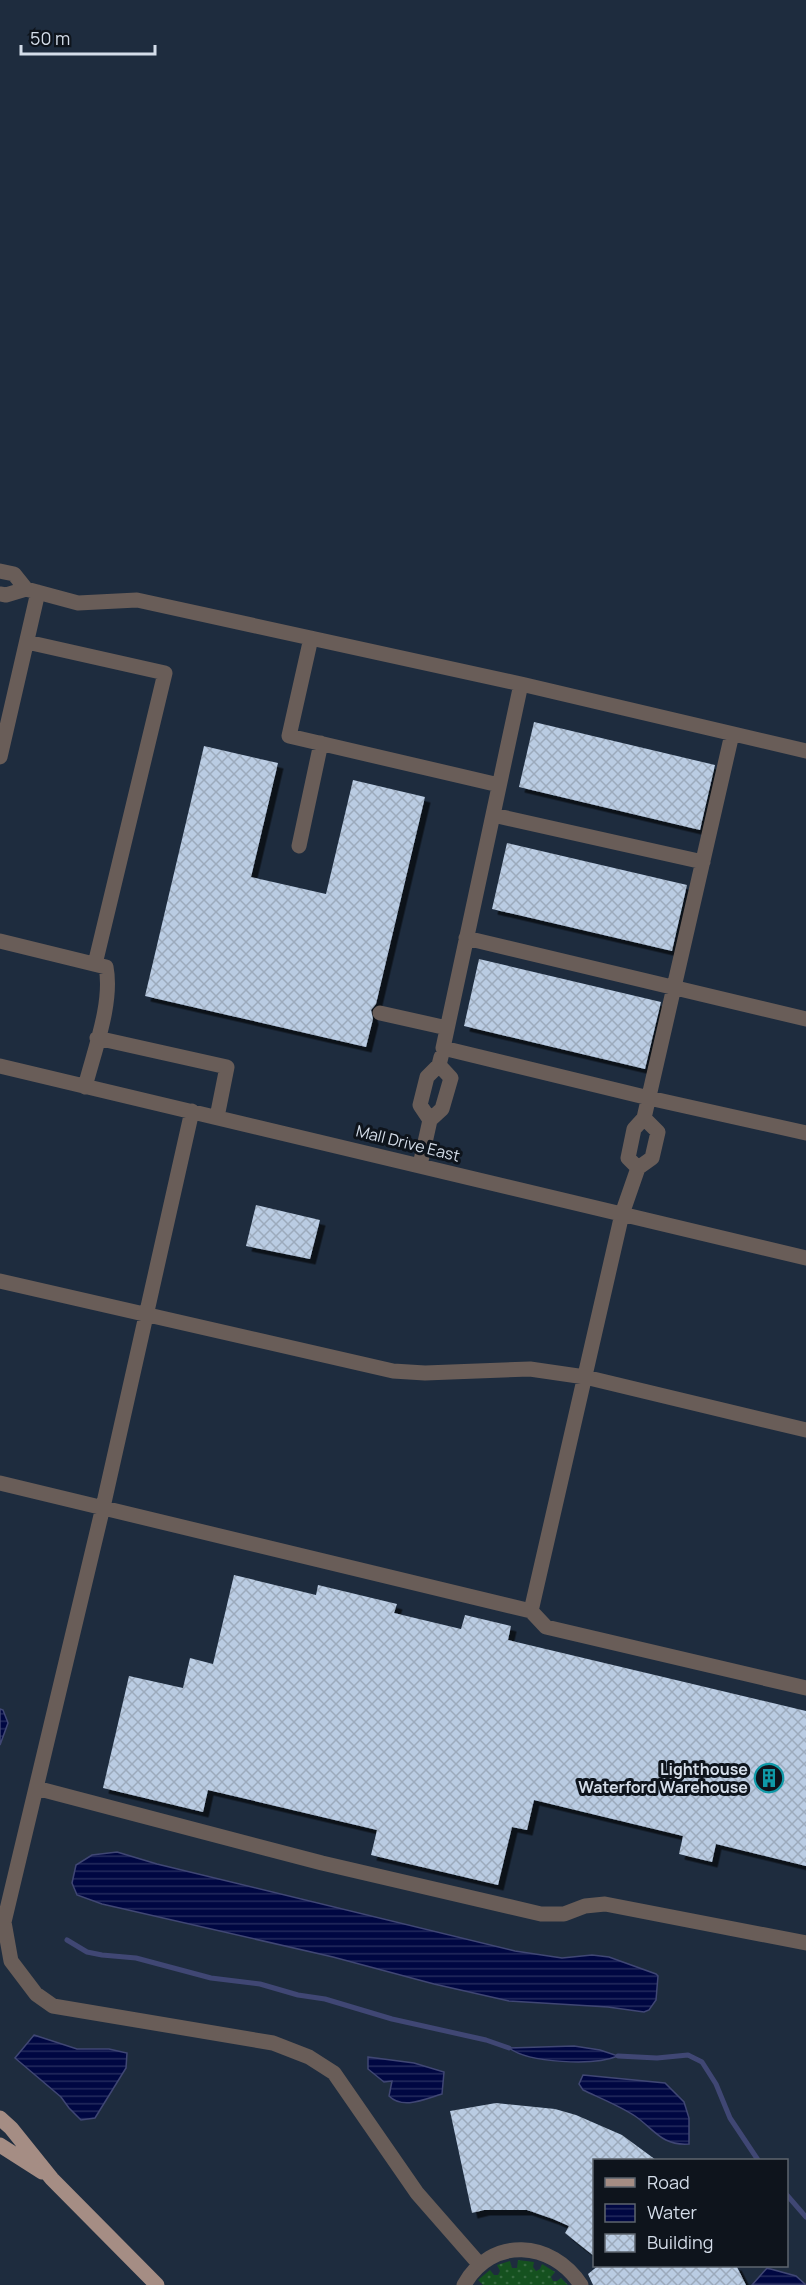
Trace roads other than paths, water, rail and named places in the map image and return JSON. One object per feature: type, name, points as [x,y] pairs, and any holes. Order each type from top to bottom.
[{"type":"main road","points":[[0,2118],[11,2128],[52,2179],[157,2285]]},
{"type":"main road","points":[[0,2145],[52,2179]]},
{"type":"street","points":[[0,571],[14,574],[32,591]]},
{"type":"street","points":[[0,757],[27,642],[32,591]]},
{"type":"street","points":[[0,594],[32,591],[78,603],[137,600],[521,684],[806,751]]},
{"type":"street","points":[[311,638],[289,736],[499,785]]},
{"type":"street","points":[[27,642],[165,673],[95,964]]},
{"type":"street","points":[[430,1120],[420,1105],[427,1077],[439,1065],[521,684]]},
{"type":"street","points":[[638,1168],[627,1158],[634,1129],[645,1118],[732,734]]},
{"type":"street","points":[[298,846],[321,743]]},
{"type":"street","points":[[493,815],[703,862]]},
{"type":"street","points":[[466,938],[806,1019]]},
{"type":"street","points":[[0,941],[106,967],[109,982],[85,1087]]},
{"type":"street","points":[[380,1013],[447,1028]]},
{"type":"street","points":[[98,1038],[227,1067],[217,1117]]},
{"type":"street","points":[[443,1048],[806,1133]]},
{"type":"street","points":[[420,1165],[430,1120],[442,1109],[450,1078],[439,1065]]},
{"type":"street","name":"Mall Drive East","points":[[0,1066],[806,1258]]},
{"type":"street","points":[[192,1111],[103,1507],[4,1922],[11,1960],[36,1994],[53,2006],[273,2043],[309,2057],[334,2073],[417,2193],[480,2265]]},
{"type":"street","points":[[531,1611],[622,1214],[638,1168],[652,1158],[658,1132],[645,1118]]},
{"type":"street","points":[[0,1281],[393,1371],[425,1373],[530,1369],[585,1377],[806,1430]]},
{"type":"street","points":[[0,1483],[531,1611],[546,1627],[806,1688]]},
{"type":"street","points":[[36,1788],[322,1863],[541,1914],[564,1914],[585,1906],[605,1904],[806,1943]]},
{"type":"street","points":[[464,2285],[480,2265],[503,2252],[516,2250],[535,2251],[553,2257],[564,2264],[581,2285]]},
{"type":"water","points":[[0,1709],[3,1710],[8,1723],[0,1745]]},
{"type":"water","points":[[117,1852],[157,1864],[515,1951],[562,1958],[592,1955],[609,1957],[656,1974],[658,1976],[656,2000],[649,2010],[644,2012],[608,2007],[509,2001],[333,1957],[102,1904],[77,1895],[72,1883],[76,1865],[92,1855]]},
{"type":"water","points":[[34,2035],[77,2049],[109,2049],[127,2053],[126,2068],[95,2118],[81,2120],[61,2097],[15,2058]]},
{"type":"water","points":[[574,2046],[600,2050],[618,2056],[578,2062],[546,2060],[518,2053],[509,2048]]},
{"type":"water","points":[[368,2057],[414,2063],[444,2072],[442,2094],[407,2103],[395,2100],[389,2096],[392,2081],[384,2082],[368,2069]]},
{"type":"water","points":[[583,2075],[665,2083],[684,2102],[689,2118],[689,2144],[665,2140],[629,2112],[583,2090],[579,2084]]},
{"type":"water","points":[[767,2268],[796,2276],[806,2285],[752,2285]]},
{"type":"waterway","points":[[67,1940],[87,1952],[136,1958],[211,1978],[260,1984],[298,1995],[325,1999],[392,2019],[486,2040],[509,2048]]},
{"type":"waterway","points":[[618,2056],[657,2058],[688,2055],[702,2062],[716,2084],[730,2118],[757,2159]]},
{"type":"waterway","points":[[788,2196],[806,2217]]},
{"type":"place","name":"Lighthouse Waterford Warehouse","points":[[769,1778]]}]
